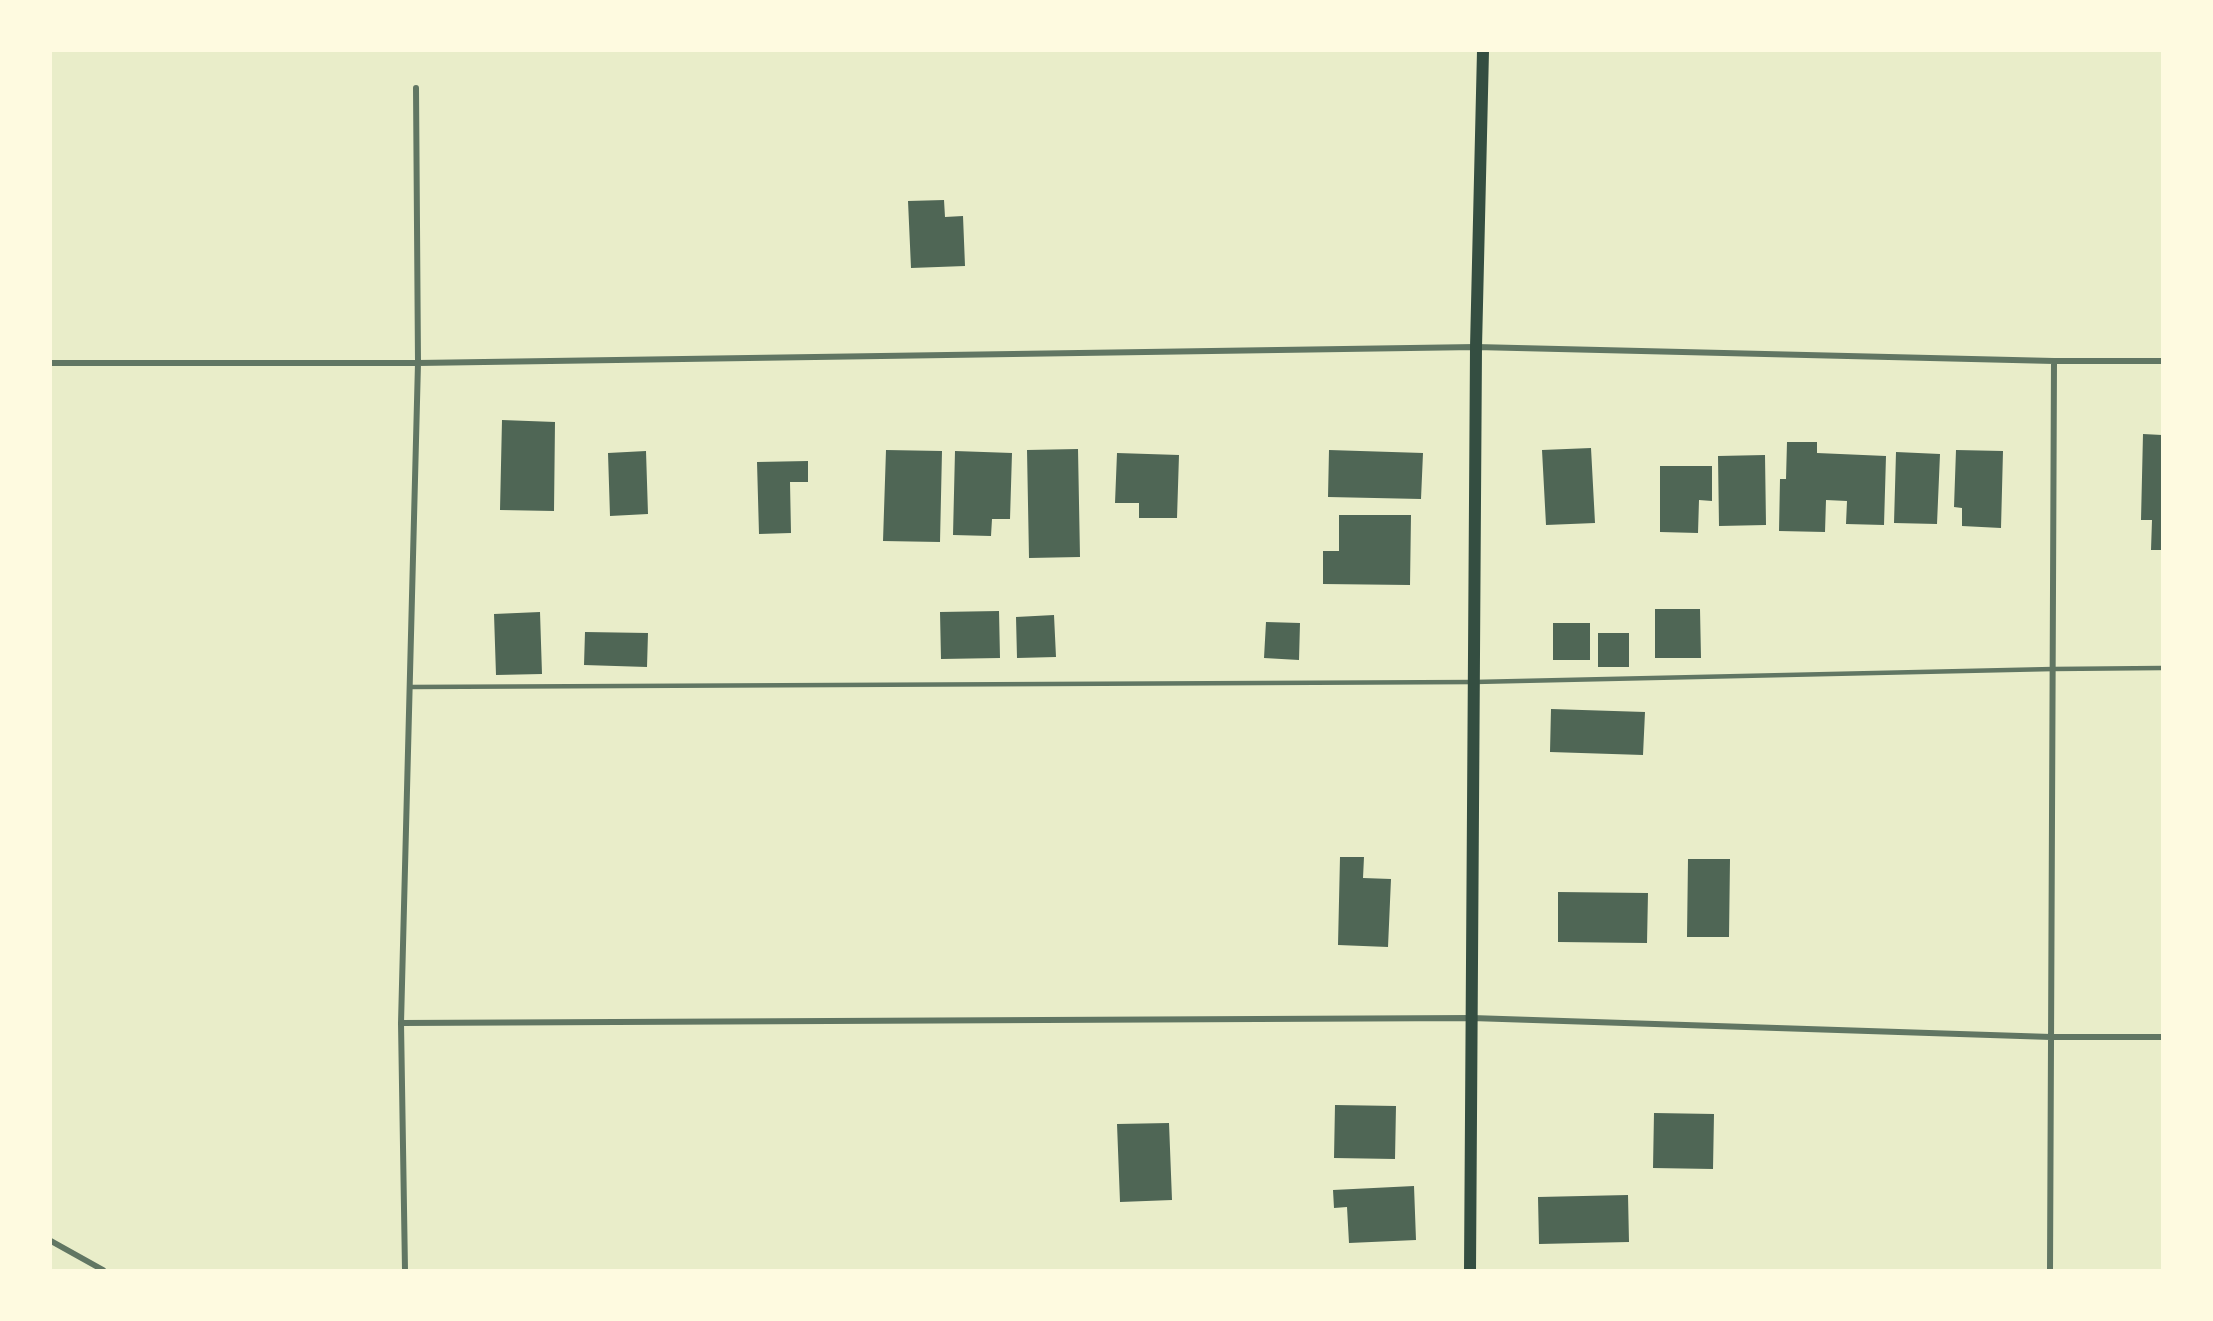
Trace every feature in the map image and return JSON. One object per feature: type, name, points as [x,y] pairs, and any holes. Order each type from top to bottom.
[{"type":"main road","points":[[1470,1270],[1476,347],[1483,56]]},
{"type":"street","points":[[405,1270],[401,1023],[418,363],[416,88]]},
{"type":"street","points":[[51,363],[418,363],[1476,347],[2054,361],[2162,361]]},
{"type":"street","points":[[2050,1270],[2054,361]]},
{"type":"street","points":[[401,1023],[1472,1018],[2051,1037],[2162,1037]]},
{"type":"street","points":[[51,1241],[103,1270]]},
{"type":"lane","points":[[410,687],[1474,682],[2162,668]]},
{"type":"building","points":[[944,200],[945,217],[963,216],[965,266],[911,268],[908,201]]},
{"type":"building","points":[[502,420],[555,422],[554,511],[500,510]]},
{"type":"building","points":[[2143,434],[2162,435],[2162,550],[2151,550],[2152,520],[2141,520]]},
{"type":"building","points":[[1787,442],[1817,442],[1817,453],[1886,456],[1884,525],[1846,524],[1847,501],[1826,500],[1825,532],[1779,531],[1780,479],[1786,479]]},
{"type":"building","points":[[1591,448],[1595,523],[1546,525],[1542,450]]},
{"type":"building","points":[[1078,449],[1080,557],[1029,558],[1027,450]]},
{"type":"building","points":[[886,450],[942,451],[940,542],[883,541]]},
{"type":"building","points":[[1329,450],[1423,453],[1421,499],[1328,497]]},
{"type":"building","points":[[1956,450],[2003,451],[2001,528],[1962,526],[1962,508],[1954,507]]},
{"type":"building","points":[[646,451],[648,514],[610,516],[608,453]]},
{"type":"building","points":[[955,451],[1012,453],[1010,519],[992,519],[991,536],[953,535]]},
{"type":"building","points":[[1896,452],[1940,454],[1937,524],[1894,523]]},
{"type":"building","points":[[1117,453],[1179,455],[1177,518],[1139,518],[1139,503],[1115,503]]},
{"type":"building","points":[[1765,455],[1766,525],[1719,526],[1718,456]]},
{"type":"building","points":[[808,461],[808,482],[790,482],[791,533],[759,534],[757,462]]},
{"type":"building","points":[[1660,466],[1712,466],[1712,501],[1699,500],[1698,533],[1660,532]]},
{"type":"building","points":[[1339,515],[1411,515],[1410,585],[1323,584],[1323,551],[1339,551]]},
{"type":"building","points":[[1655,609],[1700,609],[1701,658],[1655,658]]},
{"type":"building","points":[[999,611],[1000,658],[941,659],[940,612]]},
{"type":"building","points":[[540,612],[542,674],[496,675],[494,614]]},
{"type":"building","points":[[1054,615],[1056,657],[1017,658],[1016,617]]},
{"type":"building","points":[[1266,622],[1300,623],[1299,660],[1264,658]]},
{"type":"building","points":[[1553,623],[1590,623],[1590,660],[1553,660]]},
{"type":"building","points":[[585,632],[648,633],[647,667],[584,665]]},
{"type":"building","points":[[1598,633],[1629,633],[1629,667],[1598,667]]},
{"type":"building","points":[[1551,709],[1645,712],[1643,755],[1550,752]]},
{"type":"building","points":[[1340,857],[1364,857],[1363,878],[1391,879],[1388,947],[1338,945]]},
{"type":"building","points":[[1688,859],[1730,859],[1729,937],[1687,937]]},
{"type":"building","points":[[1558,892],[1648,893],[1647,943],[1558,942]]},
{"type":"building","points":[[1335,1105],[1396,1106],[1395,1159],[1334,1158]]},
{"type":"building","points":[[1654,1113],[1714,1114],[1713,1169],[1653,1168]]},
{"type":"building","points":[[1169,1123],[1172,1200],[1120,1202],[1117,1124]]},
{"type":"building","points":[[1414,1186],[1416,1240],[1349,1243],[1347,1207],[1334,1208],[1333,1190]]},
{"type":"building","points":[[1628,1195],[1629,1242],[1539,1244],[1538,1197]]}]
